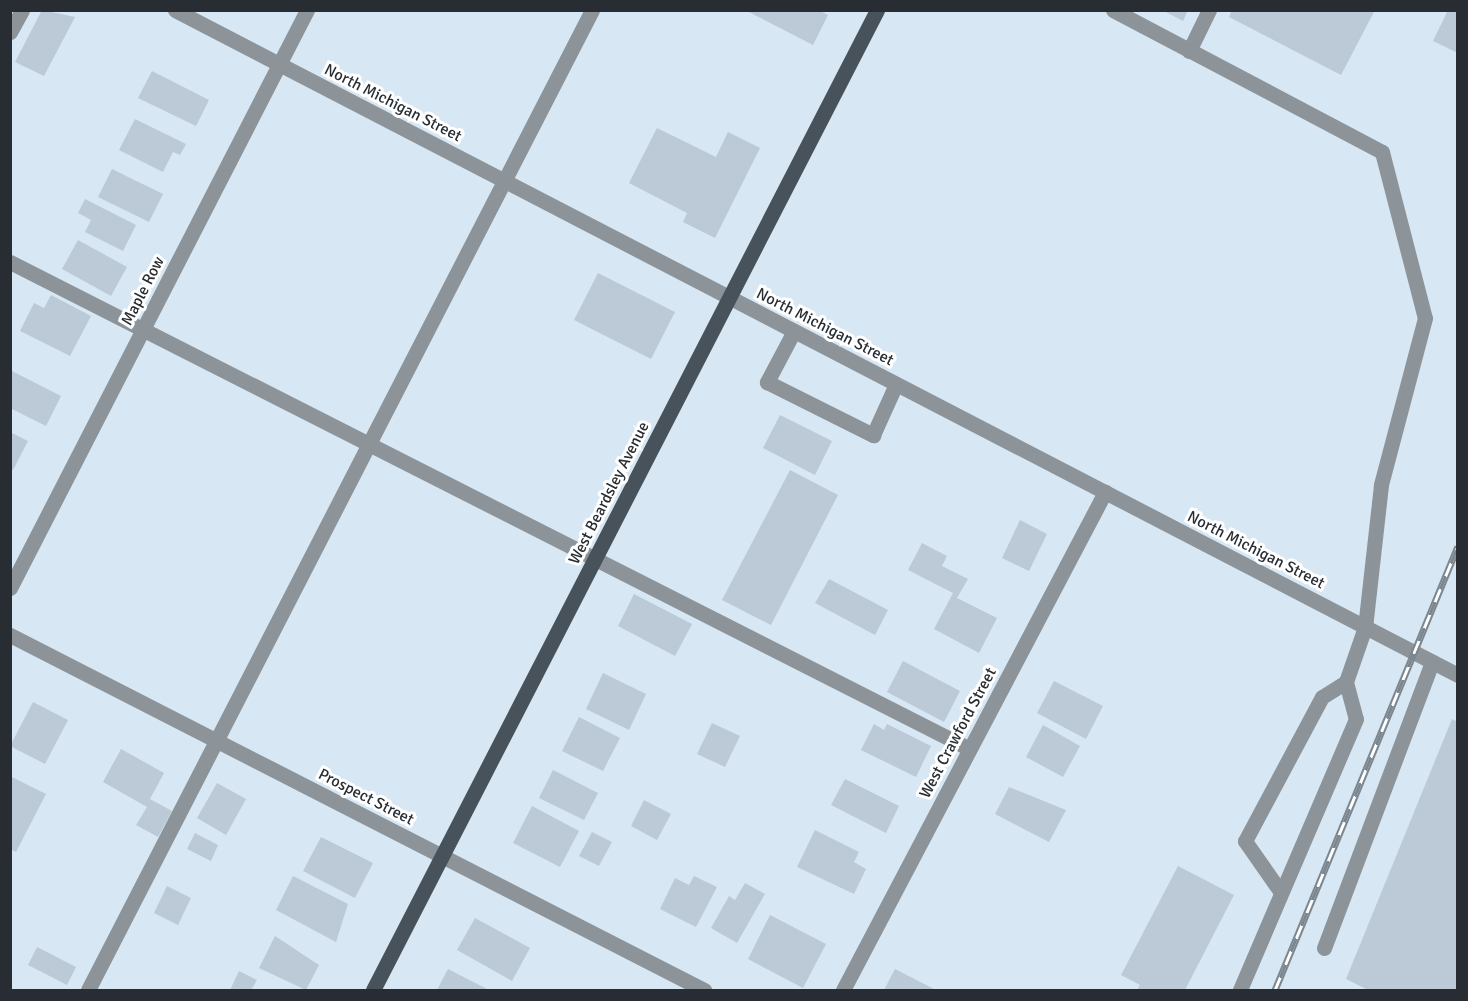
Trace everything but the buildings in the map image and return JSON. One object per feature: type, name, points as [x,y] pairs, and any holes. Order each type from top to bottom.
[{"type":"main road","name":"West Beardsley Avenue","points":[[373,990],[877,10]]},
{"type":"street","points":[[10,32],[21,10]]},
{"type":"street","name":"North Michigan Street","points":[[176,10],[1458,675]]},
{"type":"street","name":"Maple Row","points":[[10,588],[307,10]]},
{"type":"street","points":[[88,990],[506,182],[592,10]]},
{"type":"street","points":[[1113,10],[1382,152],[1425,318],[1381,485],[1365,627],[1346,682],[1356,719],[1280,891],[1240,990]]},
{"type":"street","points":[[1189,51],[1209,10]]},
{"type":"street","points":[[10,262],[113,317],[145,328],[595,560],[970,749]]},
{"type":"street","points":[[794,331],[767,382],[873,435],[896,384]]},
{"type":"street","name":"West Crawford Street","points":[[843,990],[1105,492]]},
{"type":"street","name":"Prospect Street","points":[[10,635],[704,990]]},
{"type":"street","points":[[1324,948],[1432,662]]},
{"type":"street","points":[[1280,891],[1245,841],[1322,697],[1346,682]]},
{"type":"railway","points":[[1275,990],[1458,546]]}]
